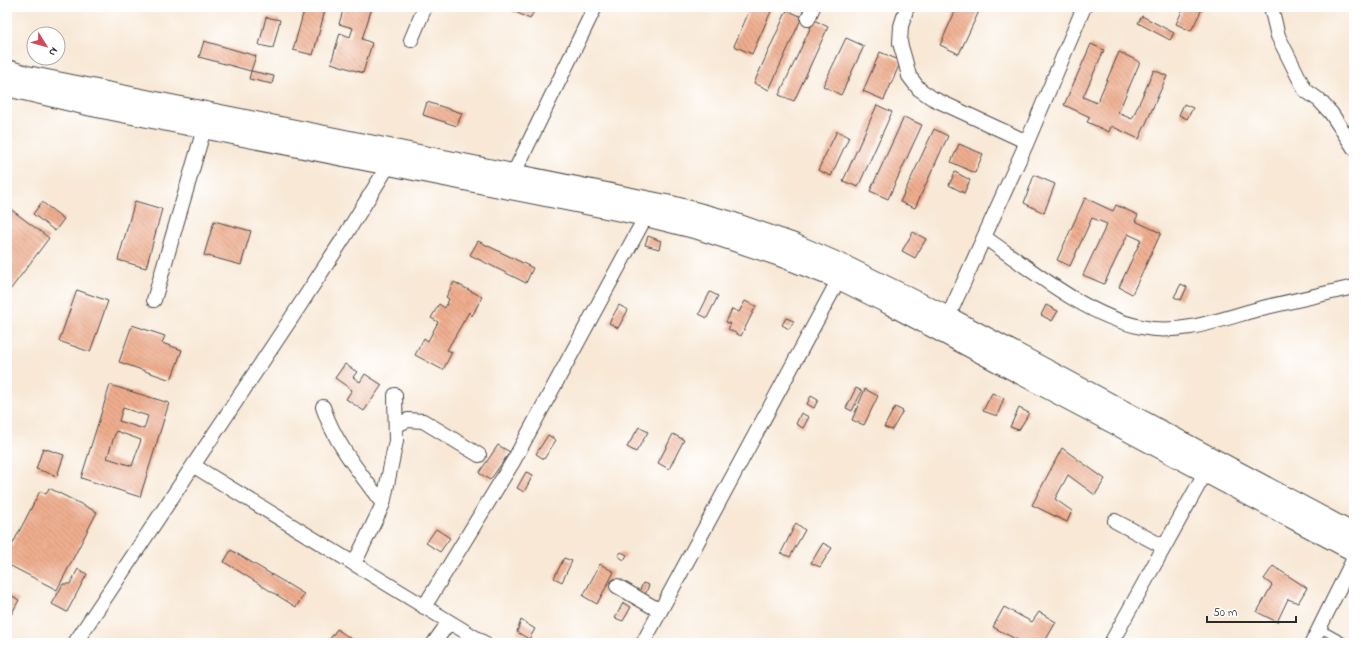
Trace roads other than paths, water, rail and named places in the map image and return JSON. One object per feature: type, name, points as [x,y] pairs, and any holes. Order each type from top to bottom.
[{"type":"main road","points":[[7,70],[27,76],[510,181],[737,241],[839,279],[889,304],[1205,473],[1352,558]]},
{"type":"main road","points":[[7,86],[46,97],[388,166],[510,181],[671,206],[728,221],[794,244],[845,266],[948,316],[1354,534]]},
{"type":"street","points":[[411,40],[426,7]]},
{"type":"street","points":[[510,181],[594,7]]},
{"type":"street","points":[[907,7],[901,26],[900,43],[909,76],[919,89],[932,98],[1027,142]]},
{"type":"street","points":[[948,316],[1027,142],[1084,7]]},
{"type":"street","points":[[1271,7],[1278,36],[1305,90],[1319,100],[1331,113],[1354,148]]},
{"type":"street","points":[[154,300],[204,129]]},
{"type":"street","points":[[75,643],[194,466],[343,239],[388,166]]},
{"type":"street","points":[[424,607],[514,460],[646,216]]},
{"type":"street","points":[[984,237],[1067,294],[1115,319],[1141,327],[1163,329],[1191,326],[1354,287]]},
{"type":"street","points":[[643,643],[839,279]]},
{"type":"street","points":[[354,564],[383,504],[396,441],[397,425],[395,395]]},
{"type":"street","points":[[323,407],[332,432],[347,457],[383,504]]},
{"type":"street","points":[[397,425],[408,420],[423,421],[479,454]]},
{"type":"street","points":[[194,466],[484,643]]},
{"type":"street","points":[[1111,643],[1205,473]]},
{"type":"street","points":[[1116,521],[1164,546]]},
{"type":"street","points":[[1312,643],[1352,558]]},
{"type":"street","points":[[617,586],[660,611]]},
{"type":"street","points":[[434,643],[449,622]]},
{"type":"lane","points":[[1319,628],[1346,643]]}]
